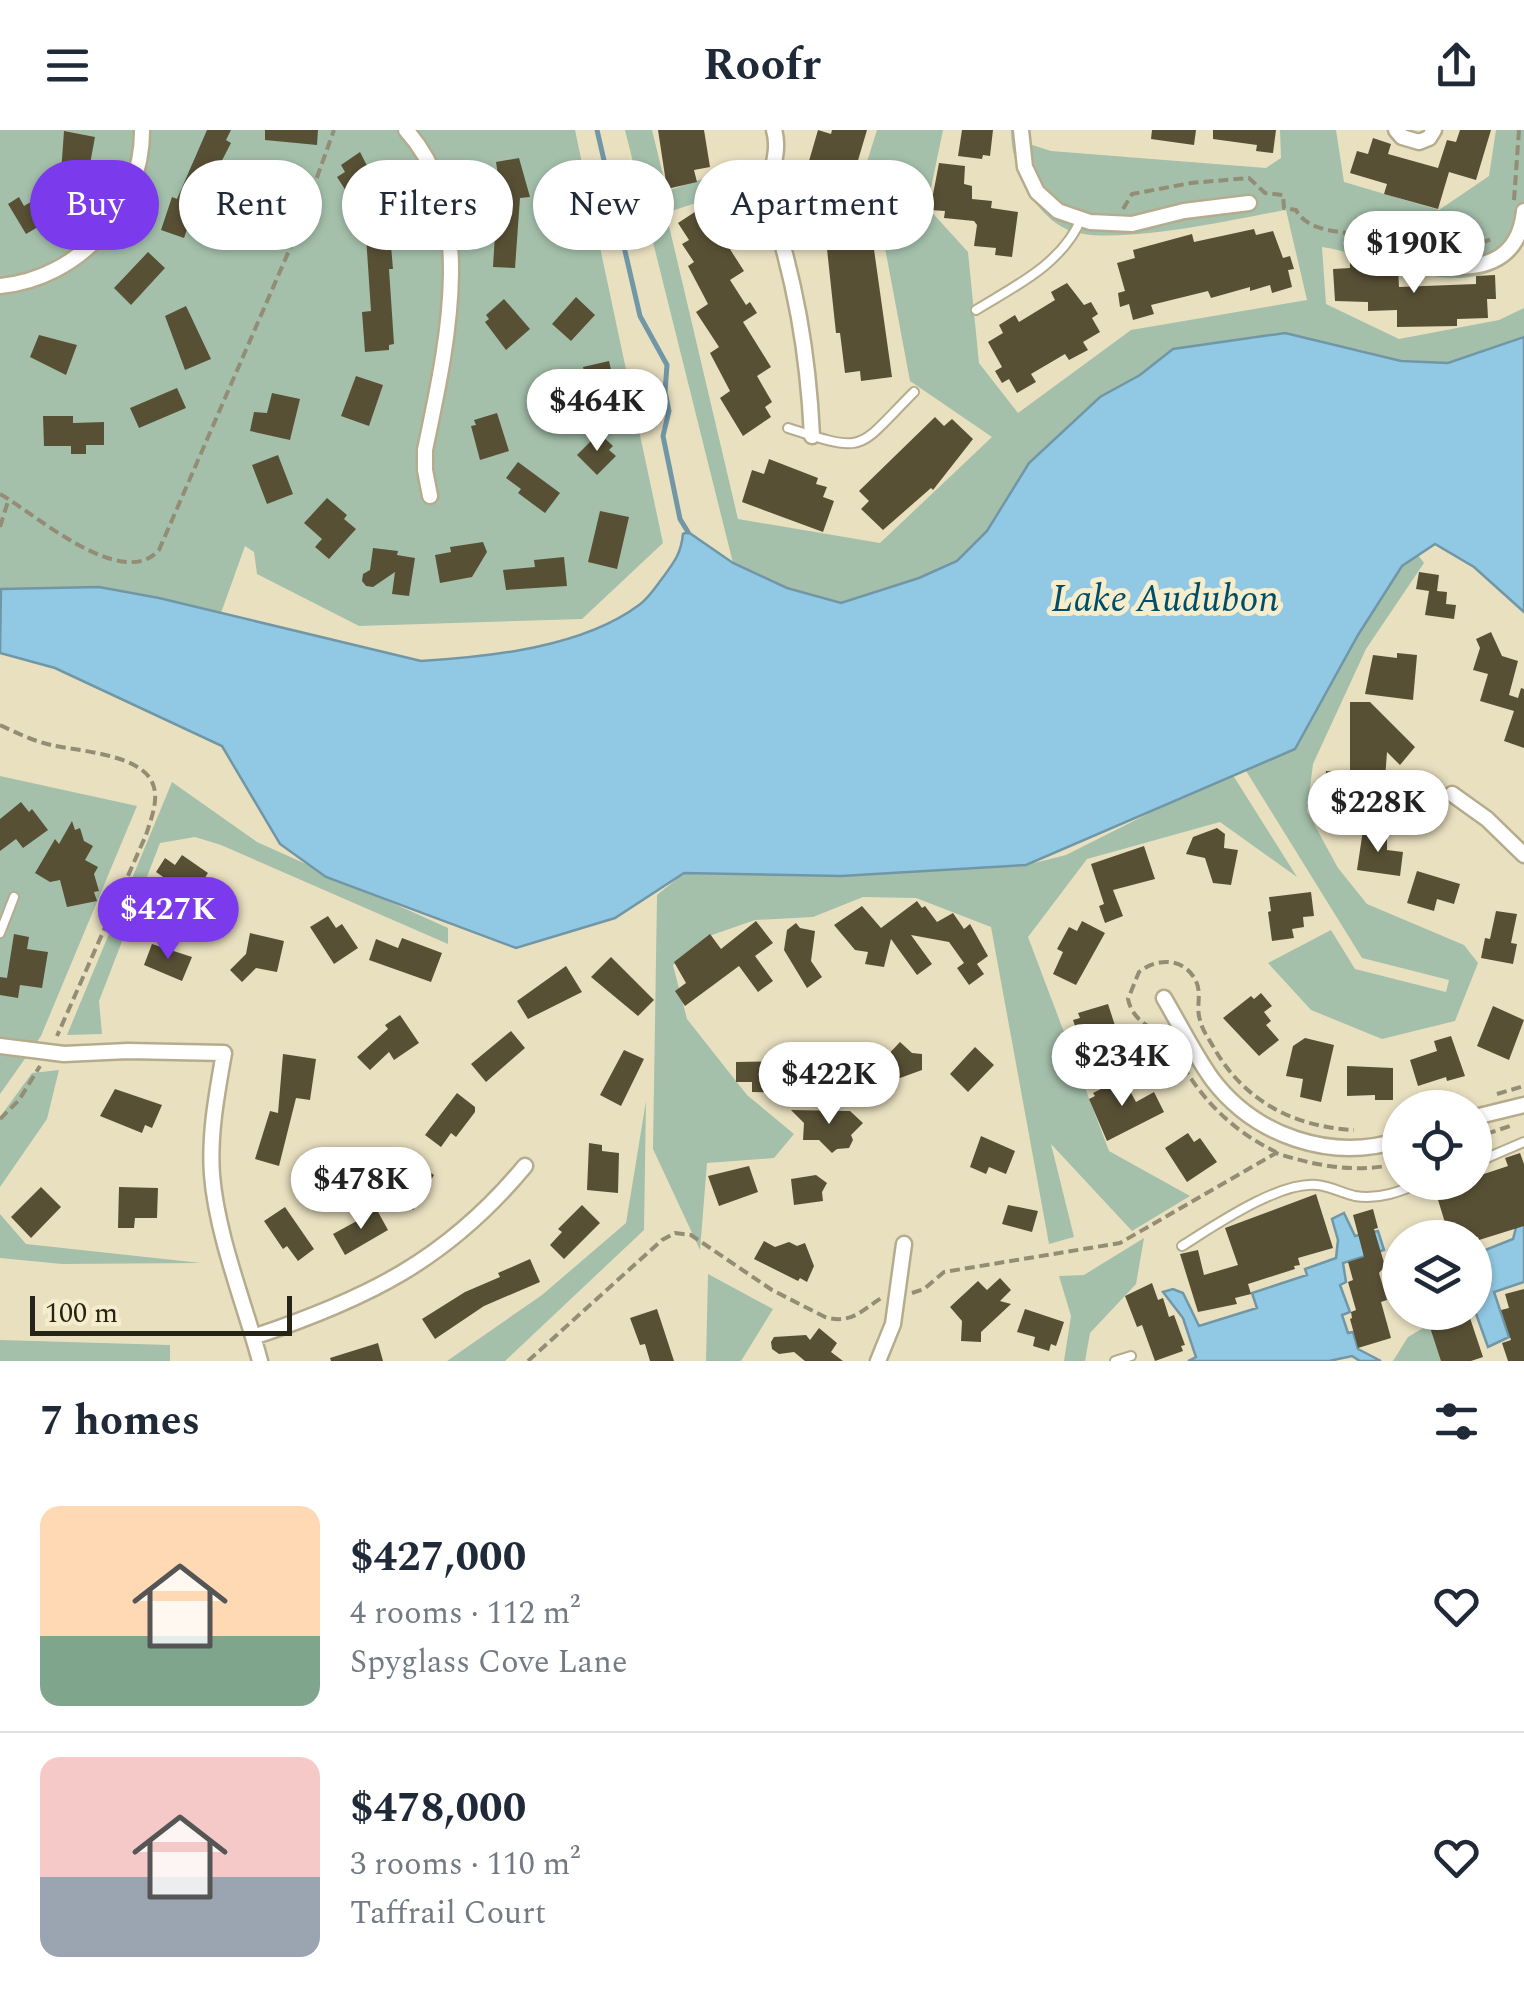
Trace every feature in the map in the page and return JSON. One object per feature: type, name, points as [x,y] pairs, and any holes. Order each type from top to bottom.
[{"type":"street","points":[[0,286],[62,267],[99,238],[129,194],[138,168],[142,130]]},
{"type":"street","points":[[406,130],[430,164],[448,216],[448,320],[425,450],[430,496]]},
{"type":"street","points":[[774,130],[778,147],[769,184],[770,199],[802,316],[812,436]]},
{"type":"street","points":[[1021,130],[1025,168],[1037,192],[1058,211],[1081,220],[1132,224],[1184,211],[1249,203]]},
{"type":"street","points":[[1396,130],[1418,142],[1429,138],[1434,130]]},
{"type":"street","points":[[1364,250],[1436,266],[1479,268],[1499,257],[1516,237],[1519,211]]},
{"type":"street","points":[[1452,794],[1487,818],[1524,855]]},
{"type":"street","points":[[1164,998],[1210,1077],[1228,1098],[1270,1129],[1305,1142],[1345,1148],[1382,1143]]},
{"type":"street","points":[[0,1046],[48,1052],[224,1053],[211,1142],[212,1175],[216,1208],[260,1361]]},
{"type":"street","points":[[1492,1113],[1524,1105]]},
{"type":"street","points":[[254,1336],[326,1312],[409,1270],[478,1218],[525,1166]]},
{"type":"street","points":[[878,1361],[893,1324],[904,1244]]},
{"type":"lane","points":[[976,310],[1049,264],[1073,238],[1081,220]]},
{"type":"lane","points":[[788,428],[854,445],[867,440],[914,392]]},
{"type":"lane","points":[[0,933],[14,897]]},
{"type":"lane","points":[[1492,1156],[1524,1142]]},
{"type":"lane","points":[[1182,1246],[1238,1211],[1278,1193],[1315,1184],[1358,1196],[1382,1196]]},
{"type":"lane","points":[[1115,1361],[1131,1356]]},
{"type":"path","points":[[0,494],[98,554],[137,563],[159,550],[298,230],[334,130]]},
{"type":"path","points":[[1519,130],[1519,211]]},
{"type":"path","points":[[1120,214],[1132,194],[1191,182],[1249,178],[1265,193],[1284,195],[1284,208],[1296,210],[1310,225],[1374,237]]},
{"type":"path","points":[[1390,240],[1399,240],[1412,229],[1483,242],[1499,237]]},
{"type":"path","points":[[0,527],[8,498]]},
{"type":"path","points":[[0,725],[36,741],[135,766],[150,778],[154,790],[154,809],[146,835],[48,1052],[19,1100],[0,1119]]},
{"type":"path","points":[[1367,1130],[1328,1129],[1303,1123],[1254,1097],[1228,1070],[1202,1026],[1198,1017],[1200,992],[1189,970],[1172,962],[1146,966],[1134,978],[1128,992],[1135,1017],[1168,1041],[1192,1082],[1240,1132],[1276,1153],[1336,1168],[1382,1168]]},
{"type":"path","points":[[1492,1132],[1516,1124]]},
{"type":"path","points":[[528,1361],[662,1240],[675,1233],[690,1235],[772,1290],[834,1320],[854,1317],[871,1308],[876,1300],[918,1293],[944,1272],[1120,1243],[1276,1153]]},
{"type":"green space","points":[[0,130],[575,130],[581,160],[533,160],[533,250],[601,250],[663,543],[582,619],[359,626],[257,574],[254,552],[245,546],[221,613],[99,587],[0,590]]},
{"type":"green space","points":[[625,130],[652,130],[659,160],[632,160]]},
{"type":"green space","points":[[877,130],[943,130],[934,173],[934,160],[868,160]]},
{"type":"green space","points":[[1011,130],[1022,130],[1020,141],[1051,151],[1266,168],[1281,158],[1280,130],[1336,130],[1344,182],[1439,210],[1489,176],[1496,130],[1524,130],[1524,242],[1504,264],[1482,275],[1456,278],[1402,269],[1322,247],[1326,304],[1399,339],[1499,320],[1524,308],[1524,336],[1448,363],[1401,361],[1357,349],[1173,350],[1140,375],[1100,397],[1029,463],[987,531],[957,561],[919,578],[841,603],[787,588],[733,563],[655,250],[674,247],[738,519],[880,543],[992,437],[910,381],[885,250],[934,250],[934,215],[968,252],[979,363],[1018,413],[1131,330],[1307,300],[1286,210],[1139,234],[1083,234],[1052,220],[1033,199],[1019,172]]},
{"type":"green space","points":[[694,182],[694,204],[674,210],[674,189]]},
{"type":"green space","points":[[1406,539],[1424,563],[1366,649],[1313,764],[1307,811],[1338,868],[1367,904],[1464,945],[1478,963],[1455,1021],[1382,1039],[1311,1010],[1268,963],[1331,930],[1355,969],[1446,992],[1449,980],[1362,958],[1243,766]]},
{"type":"green space","points":[[1231,772],[1297,877],[1220,822],[1087,859],[1028,937],[1109,1151],[1190,1196],[1132,1231],[1051,1144],[1074,1237],[1049,1244],[991,927],[916,898],[863,897],[813,917],[755,920],[712,935],[673,965],[687,1019],[747,1095],[794,1134],[774,1158],[707,1163],[700,1250],[653,1149],[657,895],[684,873],[841,876],[1026,865],[1066,855]]},
{"type":"green space","points":[[0,776],[137,806],[41,1036],[0,1094]]},
{"type":"green space","points":[[172,782],[257,842],[448,928],[448,944],[221,845],[195,837],[160,843],[99,1001],[102,1034],[67,1035]]},
{"type":"green space","points":[[59,1070],[47,1119],[0,1187],[0,1117],[32,1073]]},
{"type":"green space","points":[[646,1101],[644,1230],[505,1361],[447,1361],[542,1295],[626,1223]]},
{"type":"green space","points":[[0,1214],[26,1244],[201,1263],[62,1264],[0,1258]]},
{"type":"green space","points":[[1144,1238],[1136,1284],[1090,1333],[1085,1361],[1064,1361],[1071,1316],[1059,1276],[1084,1275]]},
{"type":"green space","points":[[708,1274],[773,1309],[741,1361],[706,1361]]},
{"type":"green space","points":[[1420,1330],[1432,1330],[1442,1361],[1393,1361],[1408,1337]]},
{"type":"green space","points":[[0,1340],[170,1345],[170,1361],[0,1361]]},
{"type":"water","name":"Lake Audubon","points":[[1285,333],[1401,361],[1448,363],[1524,337],[1524,612],[1474,567],[1435,544],[1402,566],[1358,635],[1295,749],[1026,865],[841,876],[684,873],[615,918],[516,948],[326,877],[280,844],[222,746],[55,668],[0,653],[1,589],[99,587],[421,661],[506,653],[591,631],[639,605],[671,566],[683,534],[688,532],[733,563],[787,588],[841,603],[919,578],[957,561],[987,531],[1029,463],[1100,397],[1140,375],[1173,349]]},
{"type":"water","points":[[1344,1213],[1355,1236],[1378,1231],[1382,1251],[1343,1263],[1346,1282],[1340,1285],[1350,1312],[1342,1315],[1348,1333],[1353,1332],[1358,1349],[1381,1361],[1360,1361],[1352,1356],[1329,1361],[1188,1361],[1196,1357],[1183,1318],[1163,1292],[1173,1289],[1183,1293],[1199,1326],[1257,1308],[1252,1293],[1307,1275],[1305,1269],[1336,1258],[1338,1240],[1332,1219]]},
{"type":"water","points":[[1517,1224],[1524,1224],[1524,1282],[1494,1292],[1509,1337],[1488,1347],[1482,1330],[1492,1330],[1492,1247],[1513,1239]]},
{"type":"building","points":[[207,130],[231,130],[226,140],[231,143],[222,160],[194,160]]},
{"type":"building","points":[[265,130],[318,130],[317,145],[265,140]]},
{"type":"building","points":[[658,130],[704,130],[709,160],[694,160],[694,183],[674,187],[674,160],[663,160]]},
{"type":"building","points":[[818,130],[831,134],[832,130],[867,130],[858,160],[809,160]]},
{"type":"building","points":[[962,130],[993,130],[990,156],[958,156]]},
{"type":"building","points":[[1152,130],[1196,130],[1194,145],[1151,139]]},
{"type":"building","points":[[1213,130],[1276,130],[1273,153],[1256,151],[1257,145],[1213,139]]},
{"type":"building","points":[[1460,130],[1491,130],[1476,180],[1449,172],[1438,209],[1384,194],[1387,184],[1350,173],[1357,151],[1368,154],[1373,138],[1391,144],[1388,154],[1438,168],[1447,140],[1456,142]]},
{"type":"building","points":[[64,131],[95,137],[91,160],[62,160]]},
{"type":"building","points":[[360,152],[364,160],[348,160]]},
{"type":"building","points":[[519,158],[530,197],[520,198],[515,268],[493,267],[494,250],[513,250],[513,160],[508,160]]},
{"type":"building","points":[[939,163],[965,166],[964,184],[972,186],[972,199],[992,201],[991,208],[1018,212],[1012,257],[995,255],[996,248],[974,246],[977,225],[974,221],[944,218],[945,211],[934,210]]},
{"type":"building","points":[[179,194],[179,236],[161,230],[172,197],[177,199]]},
{"type":"building","points":[[19,197],[24,206],[30,202],[30,232],[26,234],[8,204]]},
{"type":"building","points":[[694,213],[694,250],[730,250],[744,271],[730,280],[746,305],[750,302],[757,313],[743,322],[771,367],[757,376],[772,402],[765,407],[771,417],[743,436],[720,398],[730,391],[710,353],[719,347],[696,312],[708,304],[688,266],[694,262],[682,244],[689,240],[678,223]]},
{"type":"building","points":[[1254,229],[1256,235],[1273,231],[1283,258],[1290,256],[1294,269],[1288,270],[1292,287],[1272,293],[1270,285],[1250,291],[1250,287],[1211,298],[1208,291],[1151,305],[1154,314],[1133,320],[1129,304],[1120,307],[1118,293],[1125,291],[1117,263],[1135,258],[1133,250],[1192,234],[1194,242]]},
{"type":"building","points":[[367,250],[391,250],[394,344],[389,345],[389,350],[365,352],[362,312],[371,311]]},
{"type":"building","points":[[827,250],[874,250],[892,377],[861,381],[860,371],[845,373],[840,333],[836,333]]},
{"type":"building","points":[[148,252],[165,268],[131,305],[114,288]]},
{"type":"building","points":[[1350,261],[1368,262],[1369,270],[1398,269],[1399,287],[1476,284],[1476,276],[1495,275],[1496,299],[1487,299],[1488,318],[1457,319],[1457,326],[1397,327],[1397,310],[1368,311],[1368,302],[1335,301],[1333,269],[1350,268]]},
{"type":"building","points":[[1067,283],[1084,305],[1091,302],[1098,314],[1092,318],[1100,332],[1083,342],[1088,350],[1069,360],[1065,354],[1031,374],[1036,382],[1017,393],[1009,379],[1002,383],[995,371],[1002,367],[988,342],[1003,333],[999,325],[1015,315],[1019,322],[1055,300],[1051,292]]},
{"type":"building","points":[[576,297],[595,315],[571,341],[552,324]]},
{"type":"building","points":[[504,299],[530,329],[506,350],[485,322],[489,319],[486,315]]},
{"type":"building","points":[[186,306],[211,359],[185,370],[165,316]]},
{"type":"building","points":[[39,335],[77,345],[66,375],[30,357]]},
{"type":"building","points":[[609,361],[617,395],[592,401],[583,367]]},
{"type":"building","points":[[356,376],[383,385],[369,426],[341,416]]},
{"type":"building","points":[[177,388],[186,408],[139,428],[130,408]]},
{"type":"building","points":[[272,393],[300,399],[290,440],[250,431],[254,412],[267,413]]},
{"type":"building","points":[[497,413],[509,451],[480,460],[471,426],[476,425],[474,420]]},
{"type":"building","points":[[43,416],[73,416],[73,423],[104,422],[104,445],[86,445],[86,454],[71,454],[71,446],[44,446]]},
{"type":"building","points":[[935,417],[944,426],[952,419],[973,439],[933,490],[883,530],[861,509],[869,501],[859,491]]},
{"type":"building","points":[[599,433],[613,446],[609,450],[616,456],[597,475],[577,455]]},
{"type":"building","points":[[278,455],[293,494],[267,504],[252,465]]},
{"type":"building","points":[[769,459],[818,478],[816,484],[827,487],[823,497],[834,501],[823,532],[742,502],[752,470],[764,474]]},
{"type":"building","points":[[518,462],[560,493],[545,513],[518,493],[521,489],[506,478]]},
{"type":"building","points":[[327,498],[356,529],[329,559],[315,547],[322,539],[304,523]]},
{"type":"building","points":[[600,511],[629,517],[617,569],[588,562]]},
{"type":"building","points":[[483,542],[487,552],[472,577],[440,583],[435,555],[451,552],[450,547]]},
{"type":"building","points":[[373,548],[415,558],[409,596],[392,594],[395,572],[373,587],[362,581],[363,574],[370,570]]},
{"type":"building","points":[[564,557],[567,586],[506,590],[503,570],[535,567],[534,560]]},
{"type":"building","points":[[1419,572],[1439,575],[1437,591],[1447,592],[1446,604],[1456,605],[1454,619],[1425,615],[1429,591],[1416,589]]},
{"type":"building","points":[[1491,632],[1502,656],[1518,661],[1509,695],[1518,698],[1521,688],[1524,689],[1524,748],[1504,741],[1514,711],[1480,701],[1488,674],[1473,670],[1480,648],[1476,639]]},
{"type":"building","points":[[1397,653],[1417,655],[1413,700],[1365,694],[1373,655],[1397,658]]},
{"type":"building","points":[[1350,702],[1370,702],[1415,747],[1400,765],[1387,752],[1384,793],[1359,791],[1356,815],[1312,811],[1313,796],[1319,796],[1320,785],[1325,786],[1326,771],[1350,773]]},
{"type":"building","points":[[21,802],[29,812],[32,809],[48,830],[23,848],[16,839],[0,851],[0,819]]},
{"type":"building","points":[[72,821],[75,830],[80,828],[84,841],[93,846],[85,860],[98,867],[94,874],[99,891],[94,892],[97,901],[67,907],[60,880],[50,882],[35,873],[55,839],[59,844]]},
{"type":"building","points":[[1217,828],[1225,834],[1224,848],[1238,850],[1231,885],[1213,883],[1205,858],[1186,854],[1193,837]]},
{"type":"building","points":[[1363,830],[1387,834],[1387,850],[1403,852],[1400,876],[1357,870]]},
{"type":"building","points":[[1144,846],[1155,879],[1113,890],[1123,916],[1105,923],[1099,906],[1104,904],[1091,864]]},
{"type":"building","points":[[182,855],[208,873],[192,897],[156,872],[165,858],[175,865]]},
{"type":"building","points":[[1417,871],[1460,884],[1454,904],[1437,899],[1434,911],[1407,903]]},
{"type":"building","points":[[1311,892],[1314,916],[1303,917],[1304,927],[1292,929],[1294,938],[1272,941],[1269,897]]},
{"type":"building","points":[[917,901],[937,922],[953,913],[964,929],[970,924],[988,956],[977,964],[984,974],[969,985],[957,968],[964,963],[949,942],[911,935],[932,964],[917,975],[891,939],[884,967],[865,964],[868,952],[855,950],[834,925],[862,906],[881,928]]},
{"type":"building","points":[[1496,911],[1517,914],[1511,943],[1517,944],[1513,964],[1481,958]]},
{"type":"building","points":[[328,916],[336,928],[342,924],[358,948],[334,964],[310,927]]},
{"type":"building","points":[[756,921],[773,943],[755,956],[773,981],[758,992],[739,966],[685,1006],[675,991],[686,983],[674,962],[710,934],[721,949]]},
{"type":"building","points":[[1082,921],[1105,933],[1076,985],[1053,974],[1063,952],[1057,949],[1069,927],[1077,931]]},
{"type":"building","points":[[796,923],[800,928],[815,931],[811,961],[822,977],[807,988],[784,950],[787,930]]},
{"type":"building","points":[[250,933],[284,941],[277,972],[256,968],[242,982],[230,970],[246,954]]},
{"type":"building","points":[[14,934],[29,937],[27,949],[48,952],[42,988],[20,985],[18,998],[0,995],[0,977],[7,978]]},
{"type":"building","points":[[402,938],[442,953],[431,982],[369,960],[376,939],[398,948]]},
{"type":"building","points":[[152,944],[192,957],[182,981],[144,965]]},
{"type":"building","points":[[611,957],[654,1000],[638,1016],[591,977]]},
{"type":"building","points":[[566,966],[582,992],[528,1019],[517,1001]]},
{"type":"building","points":[[1261,993],[1272,1006],[1264,1012],[1271,1021],[1266,1025],[1279,1040],[1259,1056],[1223,1018]]},
{"type":"building","points":[[1108,1004],[1123,1050],[1103,1056],[1098,1038],[1081,1043],[1073,1020],[1080,1018],[1078,1013]]},
{"type":"building","points":[[1493,1006],[1524,1020],[1509,1060],[1477,1046]]},
{"type":"building","points":[[400,1015],[419,1043],[394,1060],[389,1052],[370,1070],[357,1057],[388,1029],[385,1025]]},
{"type":"building","points":[[511,1031],[525,1048],[486,1082],[471,1064]]},
{"type":"building","points":[[1451,1036],[1465,1076],[1418,1086],[1410,1060],[1437,1051],[1434,1041]]},
{"type":"building","points":[[1305,1038],[1334,1045],[1321,1102],[1300,1097],[1303,1079],[1286,1076],[1293,1046]]},
{"type":"building","points":[[900,1042],[912,1053],[922,1054],[922,1070],[900,1078],[882,1061]]},
{"type":"building","points":[[975,1047],[994,1065],[968,1092],[950,1074]]},
{"type":"building","points":[[624,1050],[644,1059],[621,1106],[600,1095]]},
{"type":"building","points":[[283,1054],[316,1059],[310,1100],[296,1098],[279,1166],[255,1159],[270,1111],[278,1113]]},
{"type":"building","points":[[782,1061],[782,1075],[797,1075],[797,1093],[752,1092],[752,1082],[736,1082],[736,1062]]},
{"type":"building","points":[[1347,1066],[1393,1068],[1393,1090],[1382,1090],[1382,1100],[1375,1100],[1375,1095],[1347,1096]]},
{"type":"building","points":[[1123,1078],[1136,1102],[1154,1092],[1164,1112],[1107,1141],[1089,1099],[1095,1096],[1093,1093]]},
{"type":"building","points":[[115,1089],[162,1105],[152,1128],[145,1125],[142,1133],[100,1116]]},
{"type":"building","points":[[457,1093],[475,1107],[475,1112],[456,1137],[451,1133],[441,1147],[425,1135]]},
{"type":"building","points":[[791,1110],[850,1111],[863,1123],[851,1135],[849,1148],[832,1153],[819,1140],[803,1140],[804,1123]]},
{"type":"building","points":[[1188,1133],[1194,1142],[1200,1138],[1217,1162],[1187,1182],[1165,1148]]},
{"type":"building","points":[[981,1136],[1015,1151],[1006,1174],[989,1167],[986,1174],[970,1167]]},
{"type":"building","points":[[589,1143],[602,1145],[602,1151],[619,1153],[618,1193],[587,1190]]},
{"type":"building","points":[[1520,1153],[1524,1164],[1524,1226],[1492,1236],[1492,1220],[1444,1220],[1438,1200],[1492,1200],[1492,1171],[1508,1166],[1505,1158]]},
{"type":"building","points":[[413,1161],[434,1175],[413,1210],[390,1194],[398,1176],[401,1178]]},
{"type":"building","points":[[749,1166],[758,1192],[719,1206],[708,1176]]},
{"type":"building","points":[[816,1175],[827,1183],[823,1201],[794,1205],[791,1179]]},
{"type":"building","points":[[41,1187],[61,1207],[31,1238],[11,1217]]},
{"type":"building","points":[[119,1187],[158,1188],[157,1218],[135,1218],[134,1228],[118,1228]]},
{"type":"building","points":[[1316,1194],[1333,1248],[1298,1258],[1300,1265],[1295,1269],[1248,1284],[1251,1294],[1235,1298],[1237,1304],[1198,1312],[1180,1254],[1198,1250],[1204,1275],[1238,1265],[1225,1228]]},
{"type":"building","points":[[582,1205],[600,1223],[564,1259],[550,1245],[562,1232],[558,1229]]},
{"type":"building","points":[[1008,1205],[1038,1211],[1032,1232],[1002,1224]]},
{"type":"building","points":[[285,1207],[314,1249],[298,1261],[287,1246],[283,1249],[264,1221]]},
{"type":"building","points":[[1373,1209],[1382,1256],[1382,1330],[1389,1330],[1391,1338],[1358,1348],[1350,1319],[1351,1312],[1356,1310],[1348,1282],[1353,1280],[1348,1262],[1364,1257],[1353,1215]]},
{"type":"building","points":[[377,1210],[388,1230],[345,1255],[333,1234]]},
{"type":"building","points":[[764,1241],[775,1247],[789,1242],[797,1246],[805,1243],[814,1266],[807,1282],[754,1259]]},
{"type":"building","points":[[530,1259],[540,1282],[484,1306],[435,1339],[422,1319],[465,1292],[500,1277],[498,1273]]},
{"type":"building","points":[[1000,1278],[1011,1290],[1000,1301],[1011,1304],[981,1332],[981,1342],[961,1341],[962,1321],[950,1307],[978,1281],[987,1290]]},
{"type":"building","points":[[1152,1283],[1158,1300],[1163,1298],[1169,1317],[1174,1315],[1185,1345],[1181,1346],[1183,1351],[1155,1361],[1142,1325],[1137,1327],[1125,1296]]},
{"type":"building","points":[[1524,1289],[1524,1361],[1508,1361],[1502,1343],[1511,1340],[1501,1310],[1509,1308],[1505,1294]]},
{"type":"building","points":[[657,1309],[674,1361],[650,1361],[630,1318]]},
{"type":"building","points":[[1025,1309],[1064,1322],[1056,1346],[1051,1344],[1049,1351],[1033,1346],[1035,1337],[1017,1332]]},
{"type":"building","points":[[819,1328],[837,1343],[831,1352],[843,1361],[805,1361],[794,1352],[779,1354],[772,1349],[774,1337],[806,1335],[810,1340]]},
{"type":"building","points":[[1431,1330],[1474,1330],[1483,1357],[1441,1361]]},
{"type":"building","points":[[378,1343],[383,1361],[331,1361],[330,1358]]},
{"type":"waterway","points":[[597,130],[640,316],[667,365],[665,392],[669,411],[663,436],[680,519],[688,532]]}]
